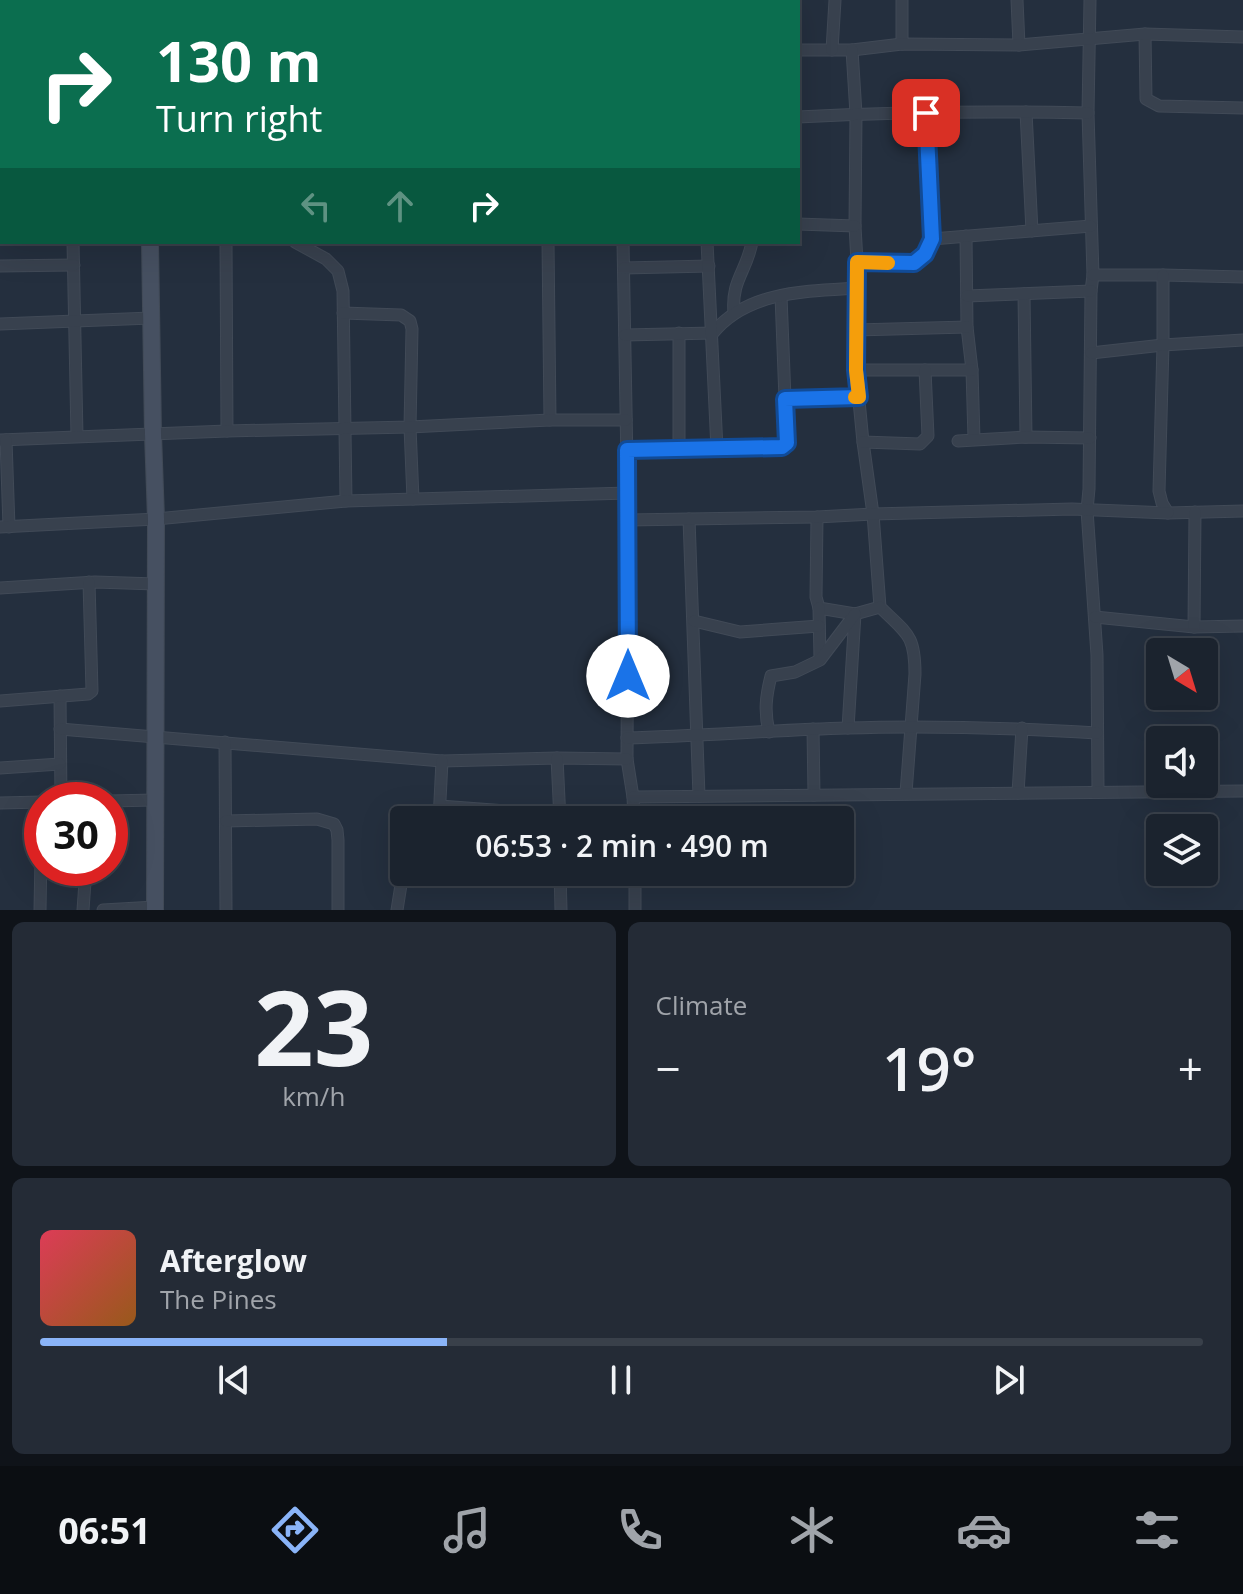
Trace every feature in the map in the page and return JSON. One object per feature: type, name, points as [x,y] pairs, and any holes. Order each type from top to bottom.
[{"type":"street","points":[[832,50],[835,0]]},
{"type":"street","points":[[902,0],[902,44]]},
{"type":"street","points":[[1017,0],[1019,45]]},
{"type":"street","points":[[1090,0],[1088,113],[1093,275],[1087,510],[1095,617],[1098,792]]},
{"type":"street","points":[[800,50],[852,50],[902,44],[1019,45],[1145,34],[1243,37]]},
{"type":"street","points":[[1145,34],[1146,99],[1149,102],[1159,106],[1243,108]]},
{"type":"street","points":[[852,50],[856,114],[856,370],[873,514],[880,607],[913,643],[915,674],[906,793]]},
{"type":"street","points":[[1026,112],[1032,231]]},
{"type":"street","points":[[857,262],[914,263],[925,254],[932,239],[926,113]]},
{"type":"street","points":[[800,117],[1088,113]]},
{"type":"street","points":[[800,224],[855,226]]},
{"type":"street","points":[[932,239],[1091,226]]},
{"type":"street","points":[[966,236],[967,327],[974,439]]},
{"type":"street","points":[[73,244],[77,436]]},
{"type":"street","points":[[103,910],[155,908],[156,519],[150,244]]},
{"type":"street","points":[[226,244],[227,431]]},
{"type":"street","points":[[299,244],[326,259],[338,271],[343,291],[346,501]]},
{"type":"street","points":[[548,244],[550,420]]},
{"type":"street","points":[[623,244],[628,493],[627,759],[633,806]]},
{"type":"street","points":[[707,244],[717,449]]},
{"type":"street","points":[[734,313],[734,288],[749,257],[752,244]]},
{"type":"street","points":[[0,266],[74,265]]},
{"type":"street","points":[[624,268],[709,266]]},
{"type":"street","points":[[1093,275],[1243,277]]},
{"type":"street","points":[[1163,275],[1159,491],[1168,513]]},
{"type":"street","points":[[713,333],[734,313],[753,304],[821,289],[857,288]]},
{"type":"street","points":[[967,296],[1091,291]]},
{"type":"street","points":[[1024,294],[1026,437]]},
{"type":"street","points":[[627,450],[785,446],[781,296]]},
{"type":"street","points":[[343,313],[401,315],[410,321],[413,499]]},
{"type":"street","points":[[0,324],[151,318]]},
{"type":"street","points":[[856,330],[967,327]]},
{"type":"street","points":[[679,333],[679,450]]},
{"type":"street","points":[[625,335],[713,333]]},
{"type":"street","points":[[1091,353],[1243,340]]},
{"type":"street","points":[[856,370],[972,370]]},
{"type":"street","points":[[863,442],[924,442],[928,436],[925,370]]},
{"type":"street","points":[[785,399],[859,397]]},
{"type":"street","points":[[626,420],[550,420],[3,440],[5,527],[156,519],[346,501],[628,493]]},
{"type":"street","points":[[958,441],[1026,437],[1090,438]]},
{"type":"street","points":[[628,520],[1072,509],[1168,513],[1243,511]]},
{"type":"street","points":[[1194,627],[1195,512]]},
{"type":"street","points":[[817,517],[816,597],[820,660]]},
{"type":"street","points":[[689,519],[699,796]]},
{"type":"street","points":[[0,588],[89,582],[156,584]]},
{"type":"street","points":[[0,701],[88,694],[93,688],[89,582]]},
{"type":"street","points":[[819,608],[855,614],[880,607]]},
{"type":"street","points":[[769,732],[765,714],[771,676],[795,672],[820,660],[855,614]]},
{"type":"street","points":[[848,728],[855,614]]},
{"type":"street","points":[[1095,617],[1194,627],[1243,626]]},
{"type":"street","points":[[694,621],[740,632],[819,626]]},
{"type":"street","points":[[60,696],[60,782]]},
{"type":"street","points":[[627,738],[912,726],[1097,733]]},
{"type":"street","points":[[1018,793],[1022,728]]},
{"type":"street","points":[[60,729],[442,761],[627,759]]},
{"type":"street","points":[[813,729],[814,795]]},
{"type":"street","points":[[225,742],[226,910]]},
{"type":"street","points":[[557,758],[559,806]]},
{"type":"street","points":[[440,806],[442,761]]},
{"type":"street","points":[[0,768],[60,764]]},
{"type":"street","points":[[633,797],[1243,791]]},
{"type":"street","points":[[128,801],[154,800]]},
{"type":"street","points":[[0,803],[24,802]]},
{"type":"street","points":[[226,821],[317,819],[334,824],[338,840],[338,910]]},
{"type":"street","points":[[40,886],[40,910]]},
{"type":"street","points":[[83,910],[85,886]]},
{"type":"street","points":[[397,910],[401,886]]},
{"type":"street","points":[[560,886],[561,910]]},
{"type":"street","points":[[635,886],[635,910]]},
{"type":"slow traffic","points":[[855,397],[859,397],[856,370],[857,262],[888,263]]},
{"type":"route","points":[[628,676],[627,450],[782,447],[787,443],[785,399],[859,397],[856,370],[857,262],[914,263],[925,254],[932,239],[926,113]]}]
